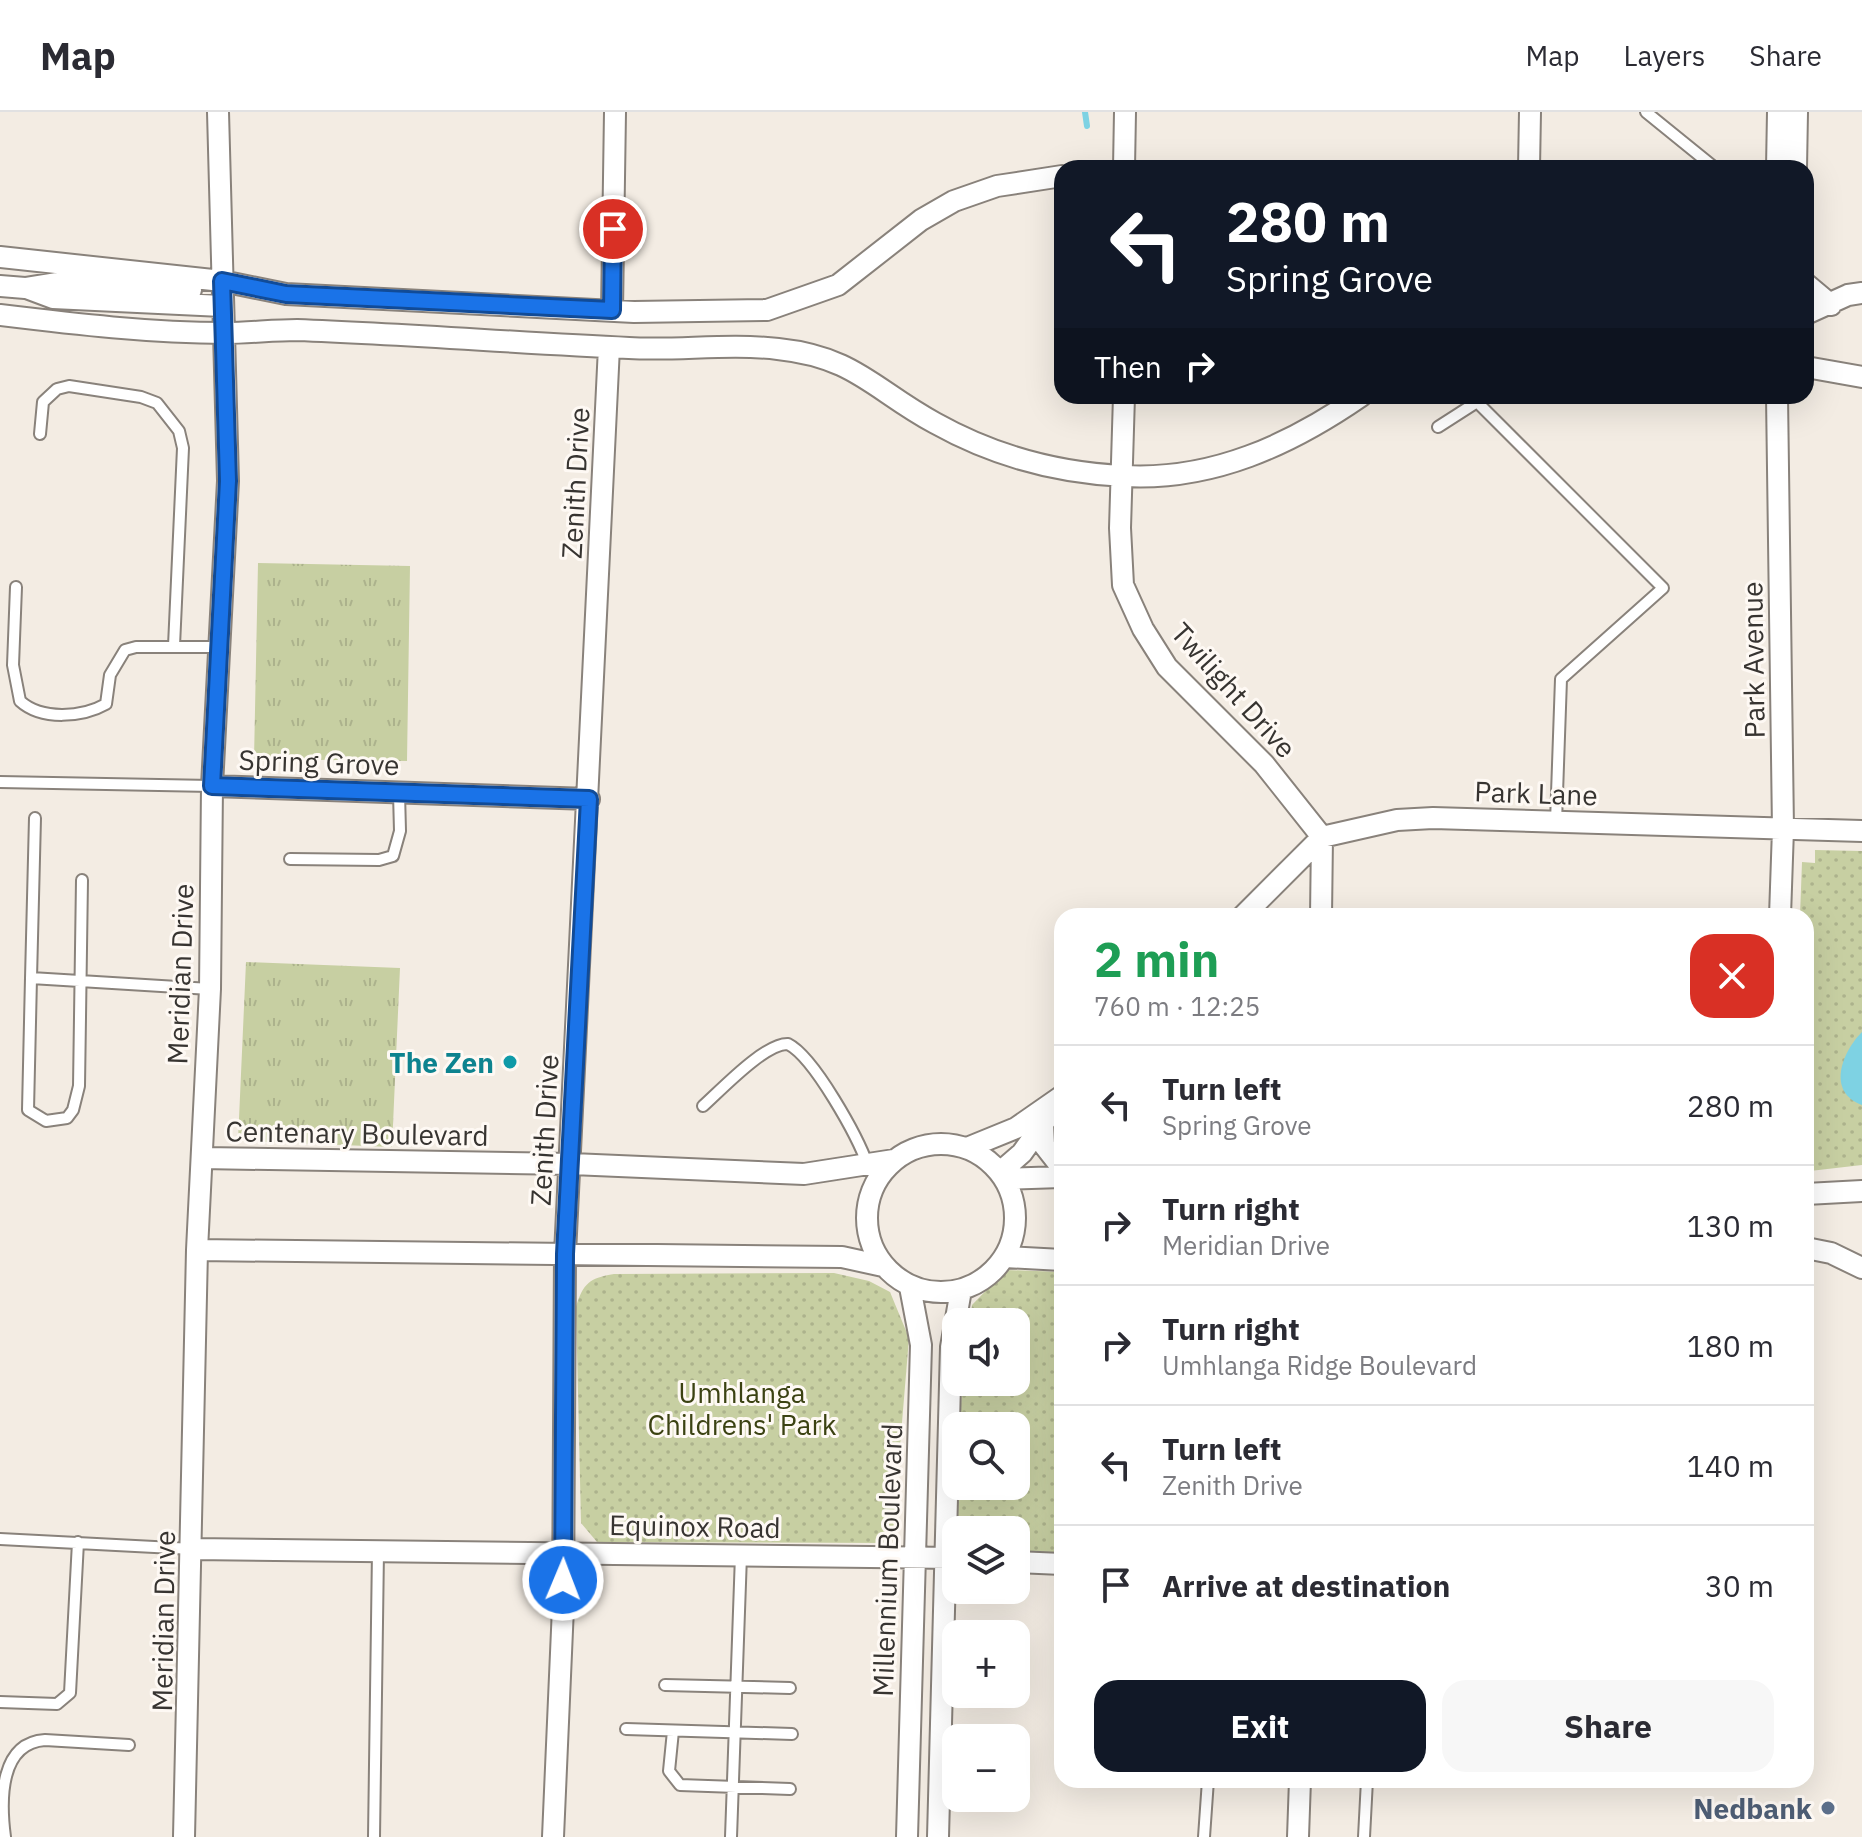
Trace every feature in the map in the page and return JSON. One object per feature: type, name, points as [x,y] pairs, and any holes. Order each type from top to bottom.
[{"type":"street","name":"Meridian Drive","points":[[184,1837],[193,1549],[197,1250],[210,989],[212,786],[228,481],[218,112]]},
{"type":"street","points":[[612,310],[615,112]]},
{"type":"street","points":[[1124,160],[1125,112]]},
{"type":"street","points":[[1529,160],[1530,112]]},
{"type":"street","points":[[1777,160],[1778,112]]},
{"type":"street","points":[[1796,160],[1797,112]]},
{"type":"street","points":[[0,286],[25,288],[53,298],[286,294],[612,310],[767,310],[808,299],[838,285],[921,220],[954,201],[997,186],[1054,177]]},
{"type":"street","points":[[0,257],[222,293]]},
{"type":"street","points":[[1814,291],[1831,305]]},
{"type":"street","points":[[1814,311],[1848,295],[1862,293]]},
{"type":"street","points":[[0,315],[223,333],[293,330],[609,347],[776,348],[820,356],[852,368],[934,423],[988,448],[1047,468],[1124,476],[1189,473],[1255,457],[1348,404]]},
{"type":"street","name":"Zenith Drive","points":[[553,1837],[564,1552],[565,1254],[572,1164],[609,347]]},
{"type":"street","points":[[1814,373],[1862,377]]},
{"type":"street","name":"Twilight Drive","points":[[1124,404],[1120,528],[1123,585],[1143,629],[1167,667],[1264,764],[1322,837]]},
{"type":"street","name":"Park Avenue","points":[[1780,404],[1776,427],[1783,829],[1780,908]]},
{"type":"street","name":"Spring Grove","points":[[212,786],[589,799]]},
{"type":"street","name":"Park Lane","points":[[1322,837],[1397,820],[1433,818],[1862,831]]},
{"type":"street","points":[[1251,908],[1322,837]]},
{"type":"street","points":[[1321,908],[1322,837]]},
{"type":"street","points":[[967,1148],[1016,1128],[1054,1102]]},
{"type":"street","points":[[1002,1176],[1054,1108]]},
{"type":"street","points":[[1043,1124],[1044,1145],[1054,1158]]},
{"type":"street","points":[[942,1144],[967,1148],[1002,1176],[1016,1216],[1013,1237],[1005,1257],[979,1283],[961,1290],[935,1293],[910,1287],[883,1266],[871,1246],[866,1223],[869,1199],[878,1178],[894,1160],[942,1144]]},
{"type":"street","name":"Centenary Boulevard","points":[[202,1158],[572,1164],[804,1174],[894,1160]]},
{"type":"street","points":[[1002,1176],[1054,1177]]},
{"type":"street","points":[[1814,1194],[1862,1191]]},
{"type":"street","points":[[197,1250],[842,1257],[883,1266]]},
{"type":"street","points":[[1814,1250],[1831,1253],[1862,1268]]},
{"type":"street","points":[[1005,1257],[1054,1260]]},
{"type":"street","name":"Millennium Boulevard","points":[[907,1837],[921,1345],[910,1287]]},
{"type":"street","name":"Millennium Boulevard","points":[[950,1516],[951,1347],[961,1290]]},
{"type":"street","name":"Equinox Road","points":[[193,1549],[942,1558]]},
{"type":"street","points":[[1030,1563],[1054,1564]]},
{"type":"street","name":"Millennium Boulevard","points":[[938,1837],[948,1604]]},
{"type":"street","points":[[1298,1837],[1300,1788]]},
{"type":"lane","points":[[1646,112],[1705,160]]},
{"type":"lane","points":[[40,434],[43,402],[57,389],[69,386],[141,397],[157,403],[171,417],[183,448],[174,646]]},
{"type":"lane","points":[[1438,427],[1474,404]]},
{"type":"lane","points":[[1479,404],[1663,588],[1561,679],[1556,822]]},
{"type":"lane","points":[[16,587],[16,684],[20,701],[33,710],[78,715],[90,713],[106,704],[110,675],[125,650],[174,646],[220,647]]},
{"type":"lane","name":"Spring Grove","points":[[0,782],[212,786]]},
{"type":"lane","points":[[290,859],[379,860],[393,856],[400,831],[399,793]]},
{"type":"lane","points":[[35,818],[28,1110],[36,1117],[53,1121],[67,1118],[78,1098],[82,880]]},
{"type":"lane","points":[[31,978],[210,989]]},
{"type":"lane","points":[[703,1106],[762,1055],[776,1045],[788,1044],[804,1057],[847,1121],[868,1166]]},
{"type":"lane","points":[[0,1539],[193,1549]]},
{"type":"lane","points":[[0,1702],[57,1704],[70,1693],[78,1542]]},
{"type":"lane","points":[[374,1837],[378,1551]]},
{"type":"lane","points":[[731,1837],[741,1555]]},
{"type":"lane","points":[[665,1685],[790,1688]]},
{"type":"lane","points":[[626,1729],[792,1734]]},
{"type":"lane","points":[[673,1731],[669,1771],[674,1780],[688,1787],[790,1789]]},
{"type":"lane","points":[[5,1837],[3,1776],[7,1760],[24,1744],[45,1740],[129,1745]]},
{"type":"lane","points":[[1204,1837],[1207,1788]]},
{"type":"lane","points":[[1364,1837],[1367,1788]]},
{"type":"green space","points":[[258,563],[410,566],[407,761],[254,759]]},
{"type":"green space","points":[[1815,850],[1862,851],[1862,1165],[1814,1171],[1814,908],[1800,908],[1802,862],[1815,863]]},
{"type":"green space","points":[[246,962],[400,968],[392,1147],[238,1141]]},
{"type":"green space","points":[[1006,1270],[1054,1272],[1054,1552],[1030,1553],[1030,1516],[951,1516],[954,1500],[1030,1500],[1030,1412],[960,1412],[962,1396],[1030,1396],[1030,1308],[972,1308]]},
{"type":"green space","name":"Umhlanga Childrens' Park","points":[[834,1273],[869,1281],[890,1292],[909,1338],[892,1543],[597,1542],[581,1523],[576,1307],[585,1287],[599,1277],[614,1274]]},
{"type":"water","points":[[1862,1032],[1862,1105],[1844,1091],[1841,1071],[1848,1050]]},
{"type":"waterway","points":[[1085,112],[1087,126]]},
{"type":"place","name":"The Zen","points":[[510,1062]]},
{"type":"place","name":"Nedbank","points":[[1828,1808]]},
{"type":"route","points":[[563,1580],[565,1254],[589,799],[212,786],[228,481],[222,281],[286,294],[612,310],[613,229]]}]
